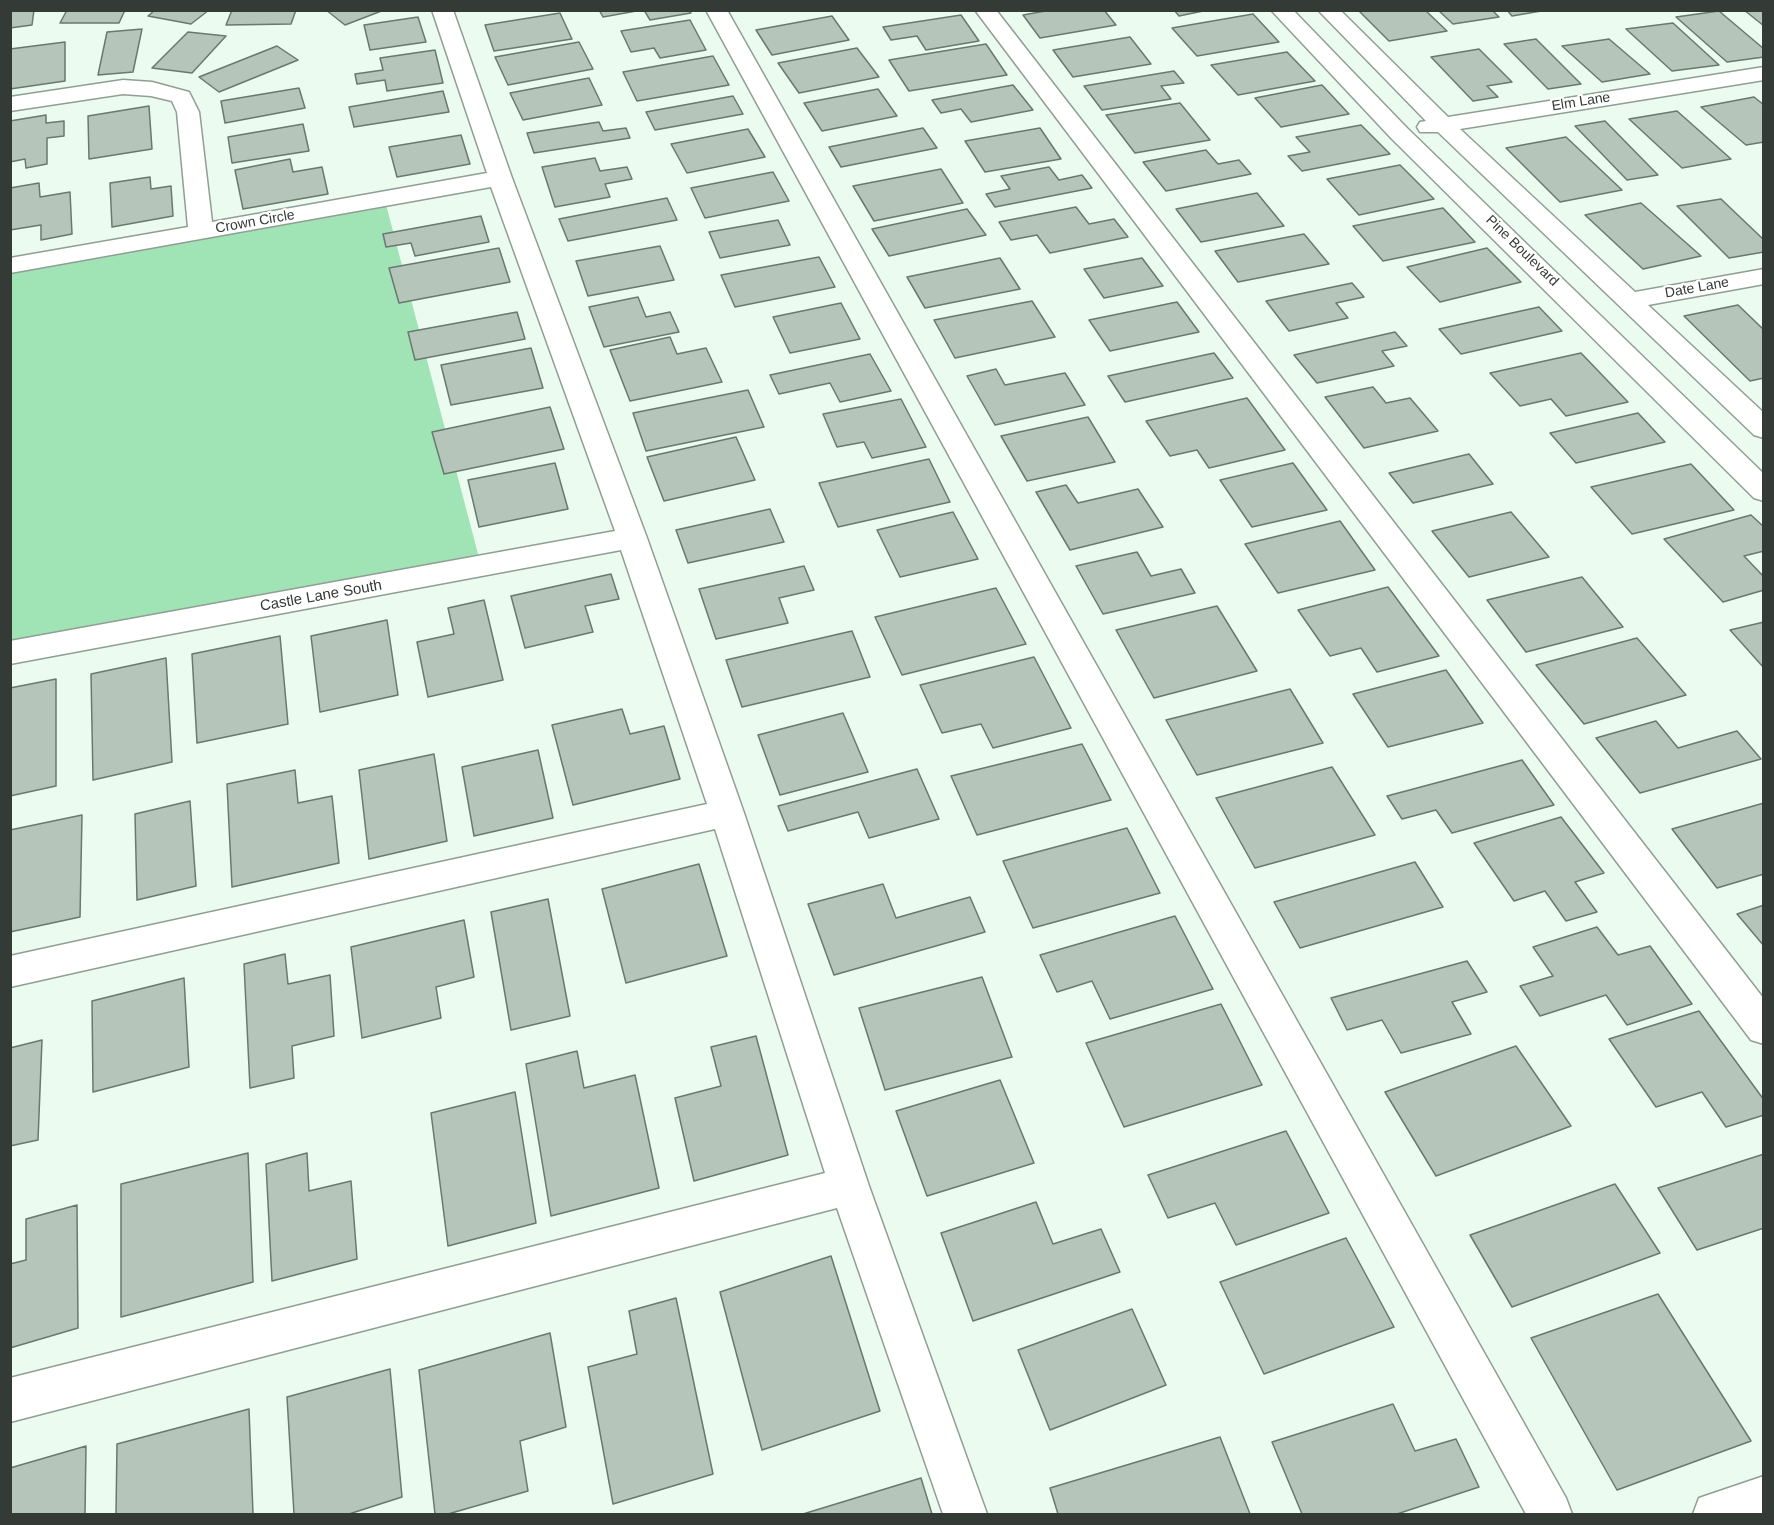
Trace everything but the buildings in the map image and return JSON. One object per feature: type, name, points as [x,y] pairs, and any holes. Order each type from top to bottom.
[{"type":"street","points":[[442,10],[500,178],[632,538],[727,813],[849,1186],[965,1515]]},
{"type":"street","points":[[716,10],[1550,1515]]},
{"type":"street","points":[[985,10],[1764,1028]]},
{"type":"street","name":"Pine Boulevard","points":[[1281,10],[1399,133],[1764,490]]},
{"type":"street","points":[[1328,10],[1442,124],[1764,429]]},
{"type":"street","name":"Elm Lane","points":[[1399,133],[1442,124],[1764,73]]},
{"type":"street","points":[[10,104],[123,87],[152,89],[181,97],[188,112],[201,232]]},
{"type":"street","name":"Crown Circle","points":[[10,266],[500,178]]},
{"type":"street","name":"Date Lane","points":[[1629,300],[1764,276]]},
{"type":"street","name":"Castle Lane South","points":[[10,653],[632,538]]},
{"type":"street","points":[[10,972],[727,813]]},
{"type":"street","points":[[10,1401],[849,1186]]},
{"type":"street","points":[[1715,1515],[1764,1498]]},
{"type":"green space","points":[[384,197],[482,569],[11,657],[11,267]]}]
